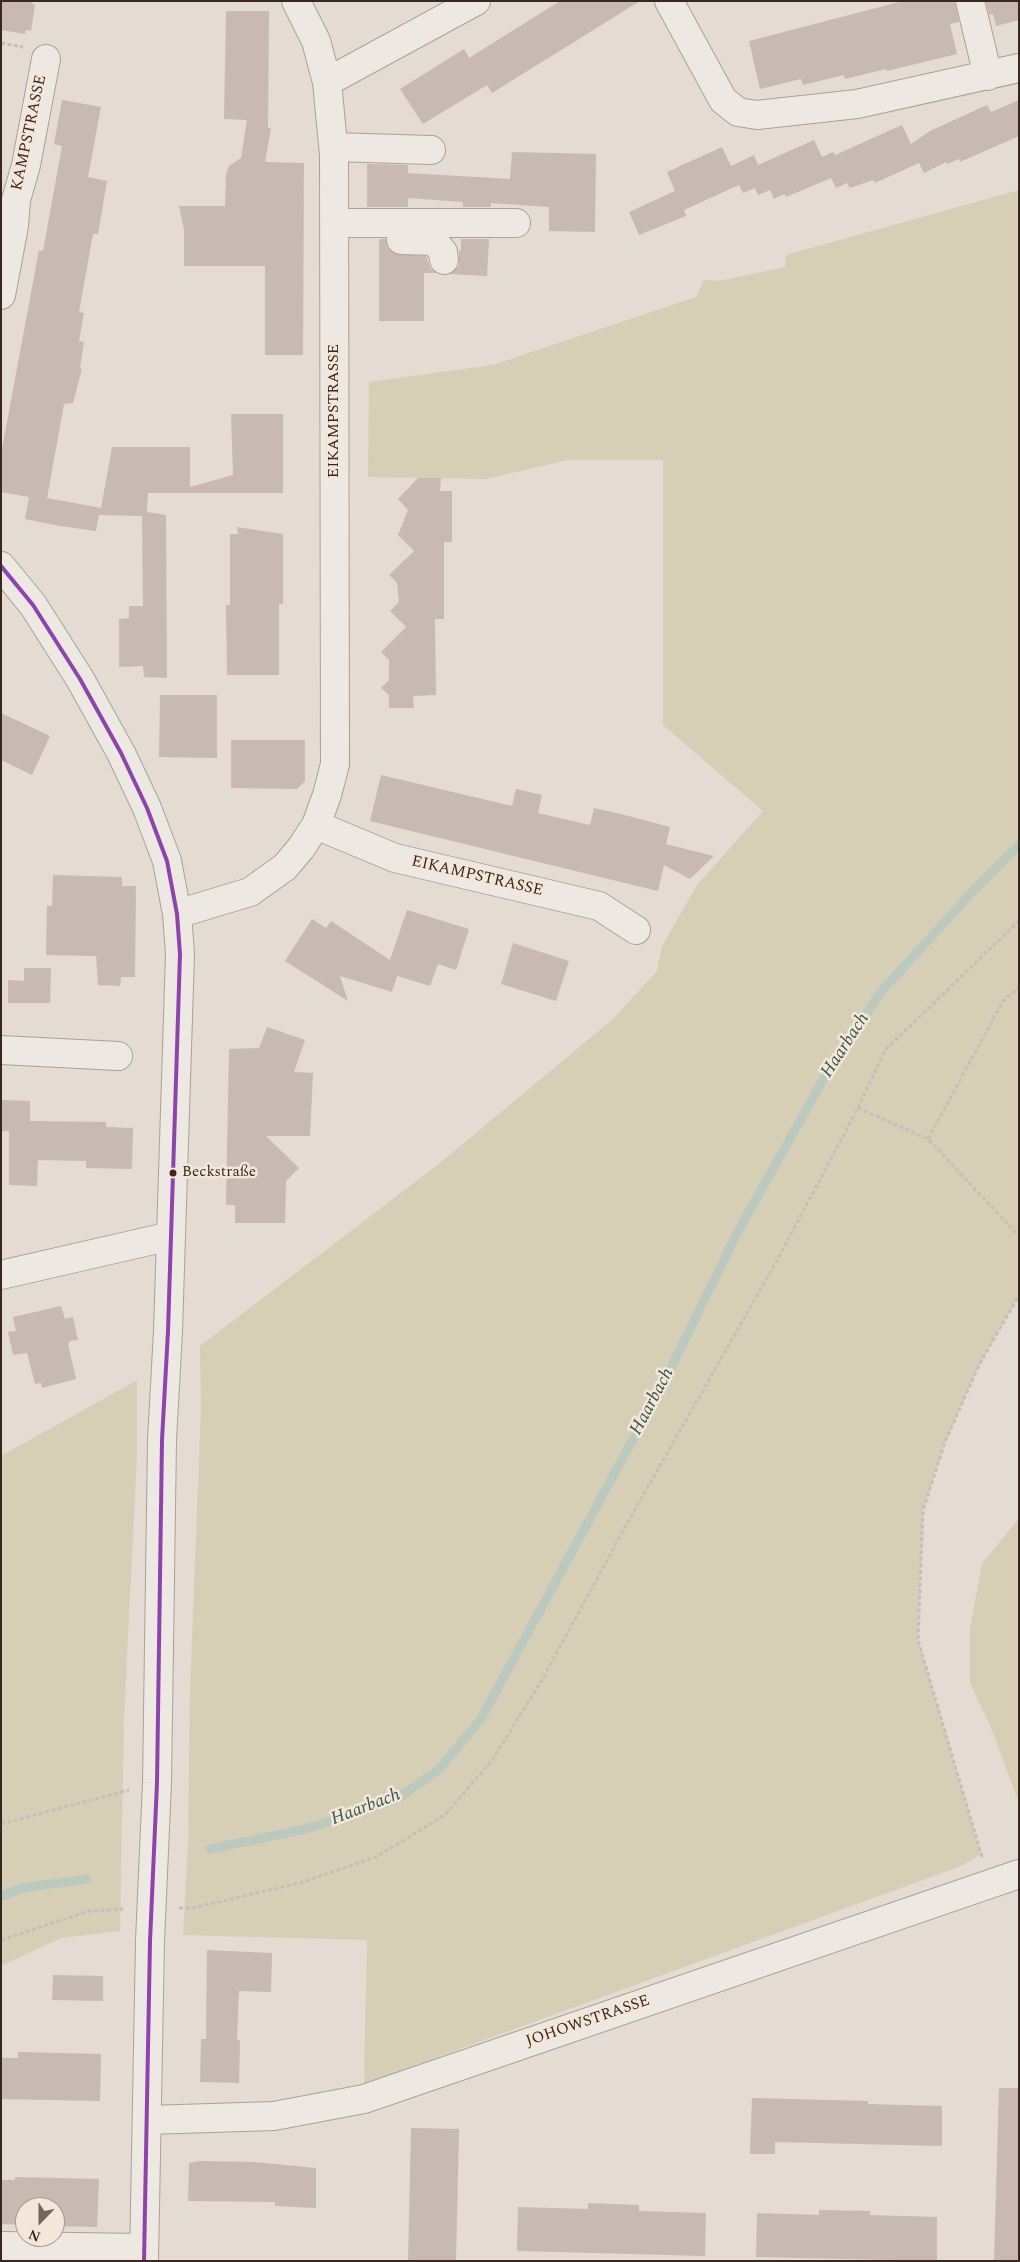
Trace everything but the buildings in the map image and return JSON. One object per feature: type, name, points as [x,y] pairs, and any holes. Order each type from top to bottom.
[{"type":"street","name":"EIKAMPSTRASSE","points":[[177,914],[250,892],[285,867],[302,848],[316,825],[327,795],[335,764],[334,147],[327,82],[316,41],[296,1]]},
{"type":"street","points":[[327,82],[476,1]]},
{"type":"street","points":[[669,1],[723,100],[738,112],[757,114],[857,104],[1019,68]]},
{"type":"street","points":[[970,1],[988,76]]},
{"type":"street","name":"KAMPSTRASSE","points":[[1,295],[14,226],[8,192],[26,166],[46,59]]},
{"type":"street","points":[[334,147],[431,150]]},
{"type":"street","points":[[335,231],[441,224],[456,221],[516,222]]},
{"type":"street","points":[[335,231],[434,241],[443,252],[444,260]]},
{"type":"street","points":[[1,566],[33,605],[80,679],[121,753],[147,808],[166,861],[177,914],[180,954],[172,1236],[162,1440],[157,1783],[152,1908],[144,2254],[1,2246]]},
{"type":"street","name":"EIKAMPSTRASSE","points":[[316,825],[396,858],[599,906],[636,930]]},
{"type":"street","points":[[1,1050],[118,1056]]},
{"type":"street","points":[[1,1276],[172,1236]]},
{"type":"street","name":"JOHOWSTRASSE","points":[[148,2120],[274,2116],[364,2099],[1019,1874]]},
{"type":"path","points":[[1,1940],[89,1911],[192,1908],[300,1883],[376,1857],[445,1815],[493,1759],[543,1678],[624,1529],[775,1264],[858,1108],[885,1050],[1019,922]]},
{"type":"path","points":[[928,1139],[1004,1001],[1019,986]]},
{"type":"path","points":[[858,1108],[928,1139],[1019,1236]]},
{"type":"path","points":[[990,1884],[918,1640],[923,1510],[945,1442],[980,1365],[1019,1296]]},
{"type":"path","points":[[1,1824],[157,1783]]},
{"type":"shaded area","points":[[1019,190],[1019,1295],[979,1365],[945,1442],[923,1510],[918,1640],[981,1854],[961,1866],[364,2084],[367,1940],[183,1935],[188,1847],[190,1691],[201,1410],[200,1346],[440,1163],[613,1019],[657,971],[662,946],[697,885],[763,811],[663,725],[663,460],[568,460],[486,479],[368,477],[369,382],[493,365],[696,297],[704,280],[720,281],[785,267],[786,255]]},
{"type":"shaded area","points":[[137,1380],[137,1455],[124,1717],[120,1931],[61,1938],[1,1966],[1,1456]]},
{"type":"shaded area","points":[[1019,1518],[1019,1803],[992,1730],[970,1683],[970,1629],[982,1564]]},
{"type":"waterway","name":"Haarbach","points":[[210,1849],[306,1829],[397,1799],[438,1770],[481,1719],[663,1384],[737,1233],[823,1080],[880,993],[972,892],[1019,845]]},
{"type":"waterway","points":[[1,1896],[23,1888],[87,1879]]},
{"type":"transit line","points":[[1,566],[33,605],[80,679],[121,753],[147,808],[167,861],[177,914],[180,954],[168,1331],[162,1440],[157,1783],[150,1941],[144,2261]]},
{"type":"place","name":"Beckstraße","points":[[173,1173]]}]
